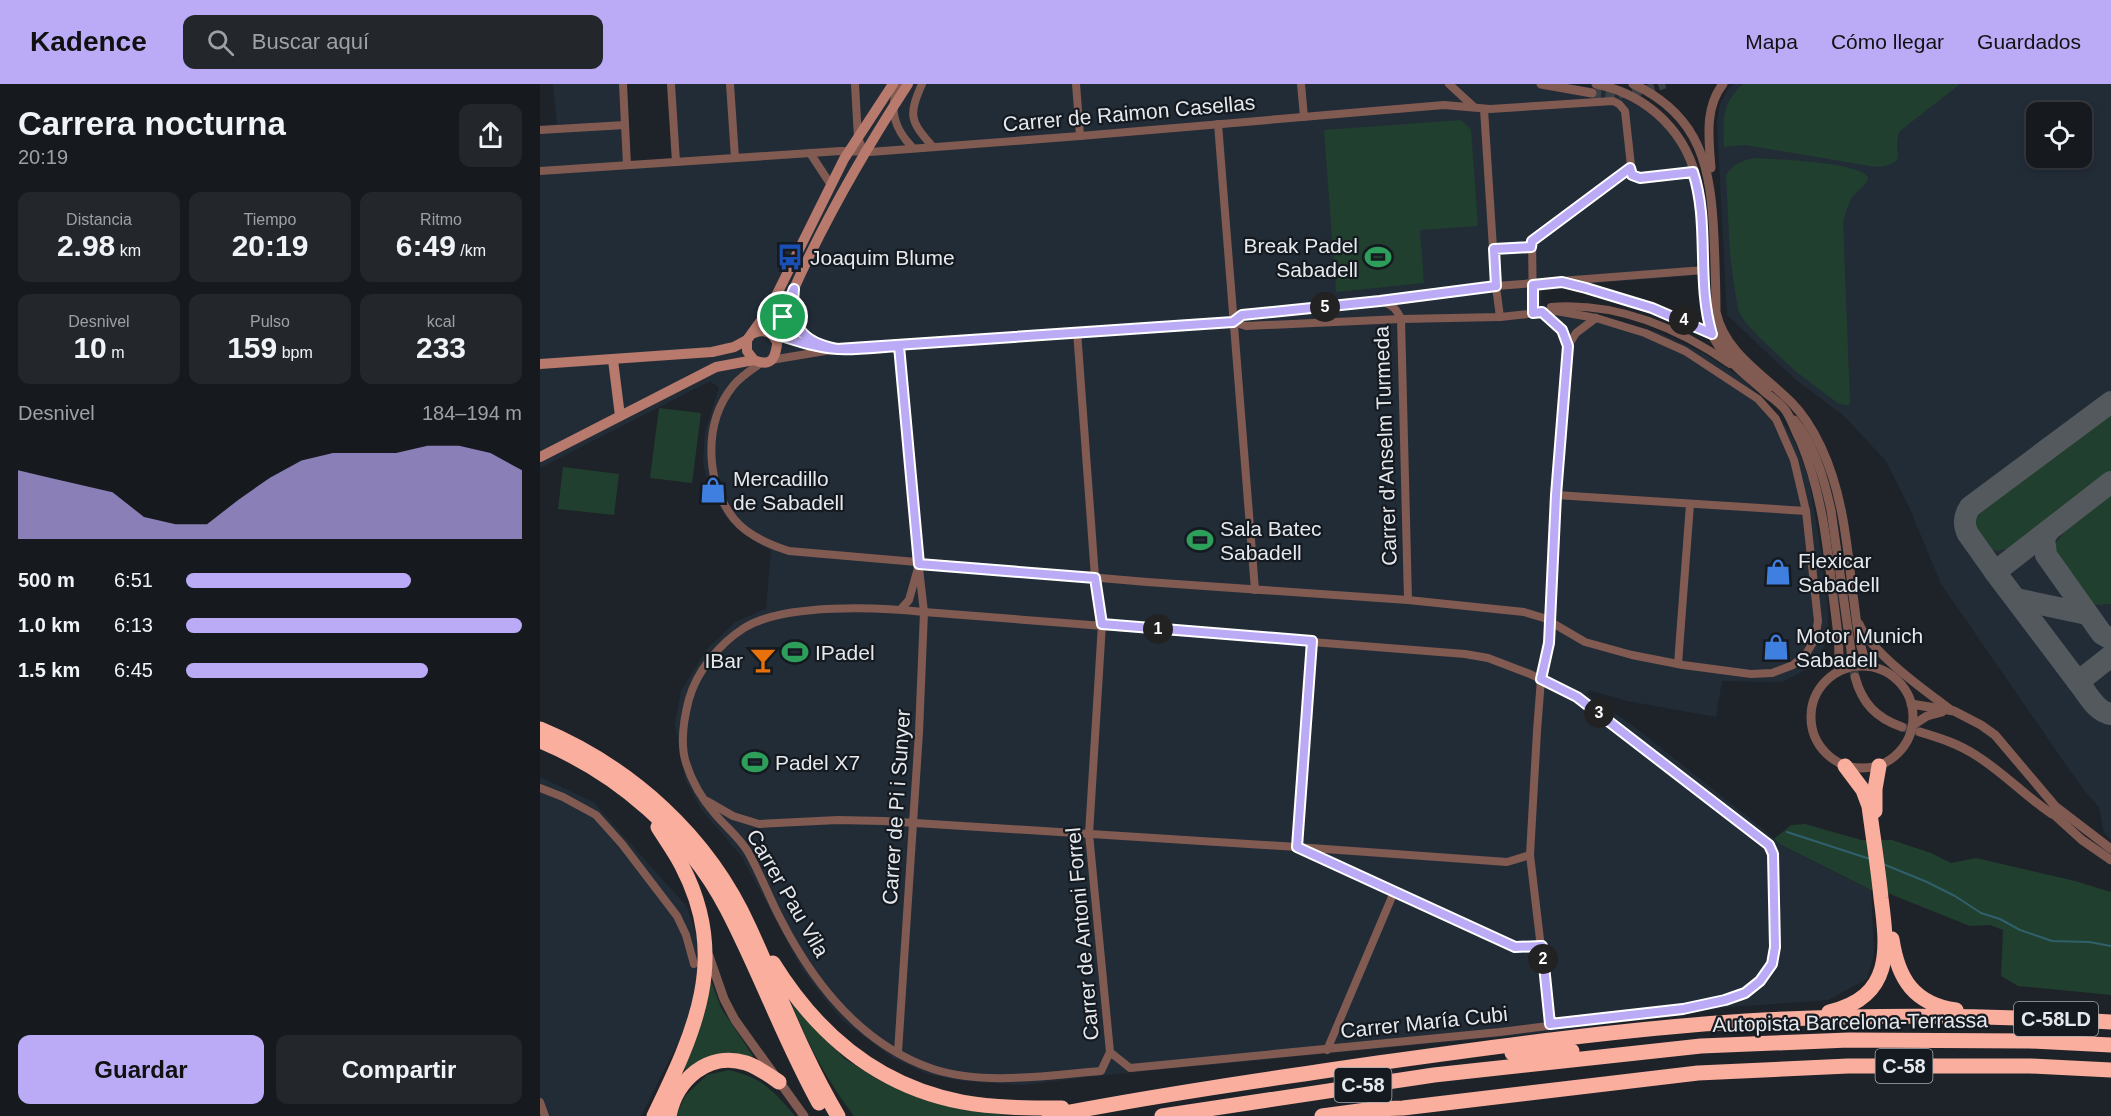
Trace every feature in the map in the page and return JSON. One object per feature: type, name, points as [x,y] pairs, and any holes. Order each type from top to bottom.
[{"type":"highway","points":[[540,729],[599,758],[633,782],[687,832],[714,867],[787,986],[814,1019],[848,1051],[890,1077],[933,1094],[973,1104],[1086,1109]]},
{"type":"highway","points":[[540,741],[594,769],[643,804],[693,856],[727,908],[787,1039],[826,1116]]},
{"type":"highway","points":[[1845,766],[1866,797],[1875,832],[1894,955],[1899,969],[1911,988],[1936,1006],[2004,1017]]},
{"type":"highway","points":[[1875,832],[1875,789],[1879,766]]},
{"type":"highway","points":[[643,804],[687,876],[702,918],[705,945],[704,983],[697,1017],[683,1054],[654,1116]]},
{"type":"highway","points":[[1746,1021],[1830,1012],[1855,1003],[1867,994],[1881,972],[1886,955],[1883,887]]},
{"type":"highway","points":[[749,926],[818,1080],[838,1116]]},
{"type":"highway","name":"C-58LD","points":[[1049,1116],[1258,1080],[1427,1056],[1568,1038],[1746,1021],[1894,1016],[2004,1017],[2111,1022]]},
{"type":"highway","name":"Autopista Barcelona-Terrassa","points":[[1162,1116],[1434,1075],[1701,1046],[1849,1040],[2030,1041],[2111,1045]]},
{"type":"highway","points":[[1427,1056],[1701,1046]]},
{"type":"highway","points":[[669,1116],[680,1086],[692,1073],[706,1065],[738,1061],[757,1068],[779,1082]]},
{"type":"highway","name":"Autopista Barcelona-Terrassa","points":[[1322,1116],[1698,1073],[1848,1066],[2030,1066],[2111,1070]]},
{"type":"highway","points":[[1384,1116],[1403,1108]]},
{"type":"main road","points":[[762,361],[747,351],[751,336],[778,294],[849,150],[893,84]]},
{"type":"main road","points":[[540,457],[716,367],[762,361],[777,353],[776,337],[785,308],[836,202],[864,152],[908,84]]},
{"type":"main road","points":[[540,364],[723,351],[763,331],[776,337]]},
{"type":"main road","points":[[613,360],[620,416]]},
{"type":"street","points":[[622,84],[627,165]]},
{"type":"street","points":[[671,84],[676,162]]},
{"type":"street","points":[[730,84],[735,158]]},
{"type":"street","points":[[855,84],[858,138],[864,152]]},
{"type":"street","points":[[900,84],[892,109],[902,137],[913,148]]},
{"type":"street","points":[[922,84],[912,112],[916,127],[933,147]]},
{"type":"street","points":[[1076,84],[1080,136]]},
{"type":"street","points":[[1301,84],[1304,117]]},
{"type":"street","points":[[1449,84],[1475,108]]},
{"type":"street","points":[[1541,84],[1617,90],[1636,98],[1667,122],[1688,154],[1698,187],[1709,324],[1712,334],[1744,374],[1786,411],[1802,429],[1810,444],[1832,510],[1852,658]]},
{"type":"street","points":[[1633,84],[1654,95],[1685,125],[1698,144],[1712,194]]},
{"type":"street","points":[[1723,84],[1710,111],[1716,312],[1719,325],[1724,335],[1748,364],[1780,392],[1808,422],[1833,474],[1844,522],[1859,646],[1868,666]]},
{"type":"street","name":"Carrer de Raimon Casellas","points":[[540,171],[849,150],[864,152],[933,147],[1444,105],[1484,109],[1616,102],[1625,111],[1630,168]]},
{"type":"street","points":[[1484,109],[1500,317]]},
{"type":"street","points":[[1218,124],[1255,590]]},
{"type":"street","points":[[540,130],[625,125]]},
{"type":"street","points":[[810,153],[831,185]]},
{"type":"street","points":[[1533,313],[1532,241],[1630,168],[1632,175],[1640,178],[1693,172]]},
{"type":"street","points":[[1494,249],[1531,247]]},
{"type":"street","points":[[1233,322],[1242,315],[1496,286],[1533,285],[1704,270]]},
{"type":"street","points":[[1562,282],[1652,308],[1712,334],[1721,339],[1737,359],[1759,380],[1780,392]]},
{"type":"street","points":[[794,289],[792,309],[795,321],[805,336],[825,347]]},
{"type":"street","name":"Carrer d'Anselm Turmeda","points":[[1380,301],[1390,304],[1397,310],[1401,319],[1408,600]]},
{"type":"street","points":[[1542,312],[1549,307],[1572,305],[1601,307],[1647,320],[1706,348],[1744,374]]},
{"type":"street","points":[[1556,311],[1596,318],[1645,333],[1685,351],[1758,399],[1776,419],[1794,460],[1806,511],[1818,621],[1815,639],[1806,654],[1793,665],[1772,673],[1751,674],[1632,655],[1585,642],[1549,622],[1524,612],[1408,600],[1095,578],[789,551],[771,545],[752,534],[735,520],[719,496],[712,463],[711,439],[717,413],[732,387],[762,361],[837,349],[1233,322],[1246,326],[1500,317],[1556,311]]},
{"type":"street","points":[[1542,312],[1562,330],[1568,346],[1556,495],[1549,643],[1541,679],[1530,855],[1550,1024]]},
{"type":"street","points":[[1568,346],[1576,333],[1596,318]]},
{"type":"street","name":"Carrer de Antoni Forrel","points":[[898,1052],[931,1068],[966,1076],[1024,1078],[1101,1071],[1110,1052],[1089,834],[1102,624],[1095,578],[1077,332]]},
{"type":"street","points":[[776,337],[837,349]]},
{"type":"street","name":"Carrer de Pi i Sunyer","points":[[898,1052],[924,612],[899,346]]},
{"type":"street","points":[[1786,411],[1806,455],[1822,509],[1840,653],[1838,672]]},
{"type":"street","points":[[1556,495],[1806,511]]},
{"type":"street","points":[[1678,664],[1690,504]]},
{"type":"street","points":[[901,609],[909,600],[919,564]]},
{"type":"street","name":"Carrer Pau Vila","points":[[898,1052],[874,1037],[827,994],[781,921],[748,851],[704,800],[685,761],[684,737],[687,708],[692,687],[703,667],[744,628],[768,618],[799,612],[842,609],[901,609],[1312,641],[1488,658],[1541,679],[1577,697],[1769,845],[1773,854],[1775,947],[1772,964],[1760,981],[1745,993]]},
{"type":"street","points":[[1857,620],[1870,644],[1930,695],[1995,735],[2055,806],[2111,849]]},
{"type":"street","points":[[1297,847],[1312,641]]},
{"type":"street","points":[[1916,728],[1911,704],[1905,690],[1895,678],[1882,670],[1868,666],[1852,667],[1838,672],[1816,693],[1811,708],[1811,724],[1820,747],[1831,759],[1845,766],[1860,769],[1879,766],[1900,752],[1916,728],[1933,714],[1953,711]]},
{"type":"street","points":[[1855,676],[1860,694],[1872,711],[1888,722],[1902,727]]},
{"type":"street","points":[[1911,704],[1953,711]]},
{"type":"street","points":[[1916,728],[1956,744],[1979,757],[2082,840],[2111,860]]},
{"type":"street","points":[[2007,750],[2018,769],[2052,814]]},
{"type":"street","points":[[540,788],[596,815],[622,844],[677,916],[687,935],[694,964]]},
{"type":"street","points":[[704,800],[733,816],[759,824],[838,820],[913,823],[1507,862],[1530,855]]},
{"type":"street","points":[[1297,847],[1515,947],[1542,946]]},
{"type":"street","points":[[1327,1050],[1394,891]]},
{"type":"street","points":[[705,945],[724,999],[735,1020],[804,1116]]},
{"type":"street","name":"Carrer María Cubi","points":[[1110,1052],[1130,1068],[1327,1050],[1500,1032],[1683,1009],[1745,993]]},
{"type":"street","points":[[818,1080],[846,1116]]},
{"type":"street","points":[[540,1102],[545,1116]]},
{"type":"shaded area","points":[[553,84],[623,84],[627,165],[676,162],[671,84],[1572,84],[1609,91],[1647,109],[1672,134],[1688,163],[1695,188],[1701,253],[1689,276],[1595,283],[1542,284],[1541,305],[1565,307],[1597,314],[1657,332],[1703,353],[1740,377],[1778,415],[1794,440],[1809,479],[1828,611],[1828,634],[1823,649],[1811,667],[1782,682],[1722,681],[1716,717],[1627,701],[1590,690],[1586,694],[1632,725],[1780,844],[1871,890],[1874,954],[1867,979],[1828,1000],[1730,1007],[1551,1032],[1022,1085],[962,1081],[928,1074],[893,1058],[842,1020],[802,969],[742,857],[701,809],[685,779],[675,724],[681,691],[707,649],[735,622],[766,609],[771,551],[742,533],[725,516],[710,490],[703,463],[705,432],[719,388],[710,381],[540,468],[540,125],[557,124]]},
{"type":"shaded area","points":[[1734,84],[2111,84],[2111,840],[2104,832],[2099,807],[2069,769],[1941,584],[1910,509],[1886,461],[1843,415],[1795,379],[1727,315],[1717,123],[1720,104],[1728,89]]},
{"type":"shaded area","points":[[540,777],[593,802],[687,907],[699,944],[698,987],[686,1027],[641,1116],[540,1116]]},
{"type":"green space","points":[[1743,84],[1960,84],[1900,131],[1897,145],[1898,155],[1894,163],[1876,167],[1745,145],[1724,147],[1724,120],[1727,106]]},
{"type":"green space","points":[[1461,120],[1471,130],[1478,226],[1420,230],[1424,283],[1336,292],[1324,130]]},
{"type":"green space","points":[[1759,158],[1834,165],[1861,172],[1868,177],[1867,182],[1851,198],[1843,221],[1850,403],[1848,405],[1839,404],[1794,370],[1745,322],[1738,310],[1730,256],[1726,175],[1741,162]]},
{"type":"green space","points":[[659,408],[701,413],[692,483],[650,478]]},
{"type":"green space","points":[[2111,410],[2111,475],[2025,540],[1997,551],[1983,543],[1975,529],[1976,518],[1981,510]]},
{"type":"green space","points":[[563,467],[619,474],[614,515],[558,509]]},
{"type":"green space","points":[[2111,493],[2111,604],[2094,605],[2070,574],[2055,544],[2070,524]]},
{"type":"green space","points":[[1805,824],[1861,840],[1892,840],[1931,853],[1951,863],[1976,858],[2075,881],[2111,892],[2111,995],[2018,986],[2001,976],[2003,930],[1990,925],[1970,926],[1890,894],[1871,890],[1774,839],[1791,825]]},
{"type":"green space","points":[[711,981],[721,1008],[753,1056],[704,1060],[681,1071],[697,1037]]},
{"type":"green space","points":[[791,1003],[845,1059],[884,1083],[931,1101],[1011,1114],[1000,1116],[854,1116],[819,1062]]},
{"type":"green space","points":[[729,1070],[759,1081],[781,1099],[795,1116],[675,1116],[686,1095],[707,1075]]},
{"type":"waterway","points":[[1787,832],[1870,859]]},
{"type":"waterway","points":[[1883,864],[1927,882],[1981,913],[2000,919],[2020,930],[2052,941],[2089,942],[2111,946]]},
{"type":"taxiway","points":[[1995,572],[1966,530],[1966,514],[1970,507],[2111,402]]},
{"type":"taxiway","points":[[2111,482],[1995,572],[2078,682],[2111,656]]},
{"type":"taxiway","points":[[2048,532],[2044,538],[2046,555],[2102,634],[2111,639]]},
{"type":"taxiway","points":[[2016,599],[2087,614]]},
{"type":"taxiway","points":[[2078,682],[2096,706],[2111,714]]},
{"type":"tunnel","points":[[1592,93],[1629,93],[1665,84]]},
{"type":"tunnel","points":[[1852,658],[1855,677]]},
{"type":"tunnel","points":[[1902,727],[1920,732]]},
{"type":"place","name":"Joaquim Blume","points":[[790,257]]},
{"type":"place","name":"Break Padel Sabadell","points":[[1378,257]]},
{"type":"place","name":"Mercadillo de Sabadell","points":[[713,490]]},
{"type":"place","name":"Sala Batec Sabadell","points":[[1200,540]]},
{"type":"place","name":"Flexicar Sabadell","points":[[1778,572]]},
{"type":"place","name":"Motor Munich Sabadell","points":[[1776,647]]},
{"type":"place","name":"IPadel","points":[[795,652]]},
{"type":"place","name":"IBar","points":[[763,660]]},
{"type":"place","name":"Padel X7","points":[[755,762]]},
{"type":"route","points":[[783,317],[778,335],[804,342],[825,347],[837,349],[899,346],[919,564],[1095,578],[1102,624],[1312,641],[1297,847],[1515,947],[1542,946],[1550,1024],[1683,1009],[1725,1000],[1745,993],[1760,981],[1772,964],[1775,947],[1773,854],[1769,845],[1577,697],[1541,679],[1549,643],[1556,495],[1568,346],[1562,330],[1542,312],[1533,313],[1533,285],[1562,282],[1586,288],[1652,308],[1712,334],[1704,278],[1698,187],[1693,172],[1640,178],[1632,175],[1630,168],[1532,241],[1531,247],[1494,249],[1496,286],[1242,315],[1233,322],[837,349],[817,344],[800,330],[792,309],[794,289],[783,317]]}]
